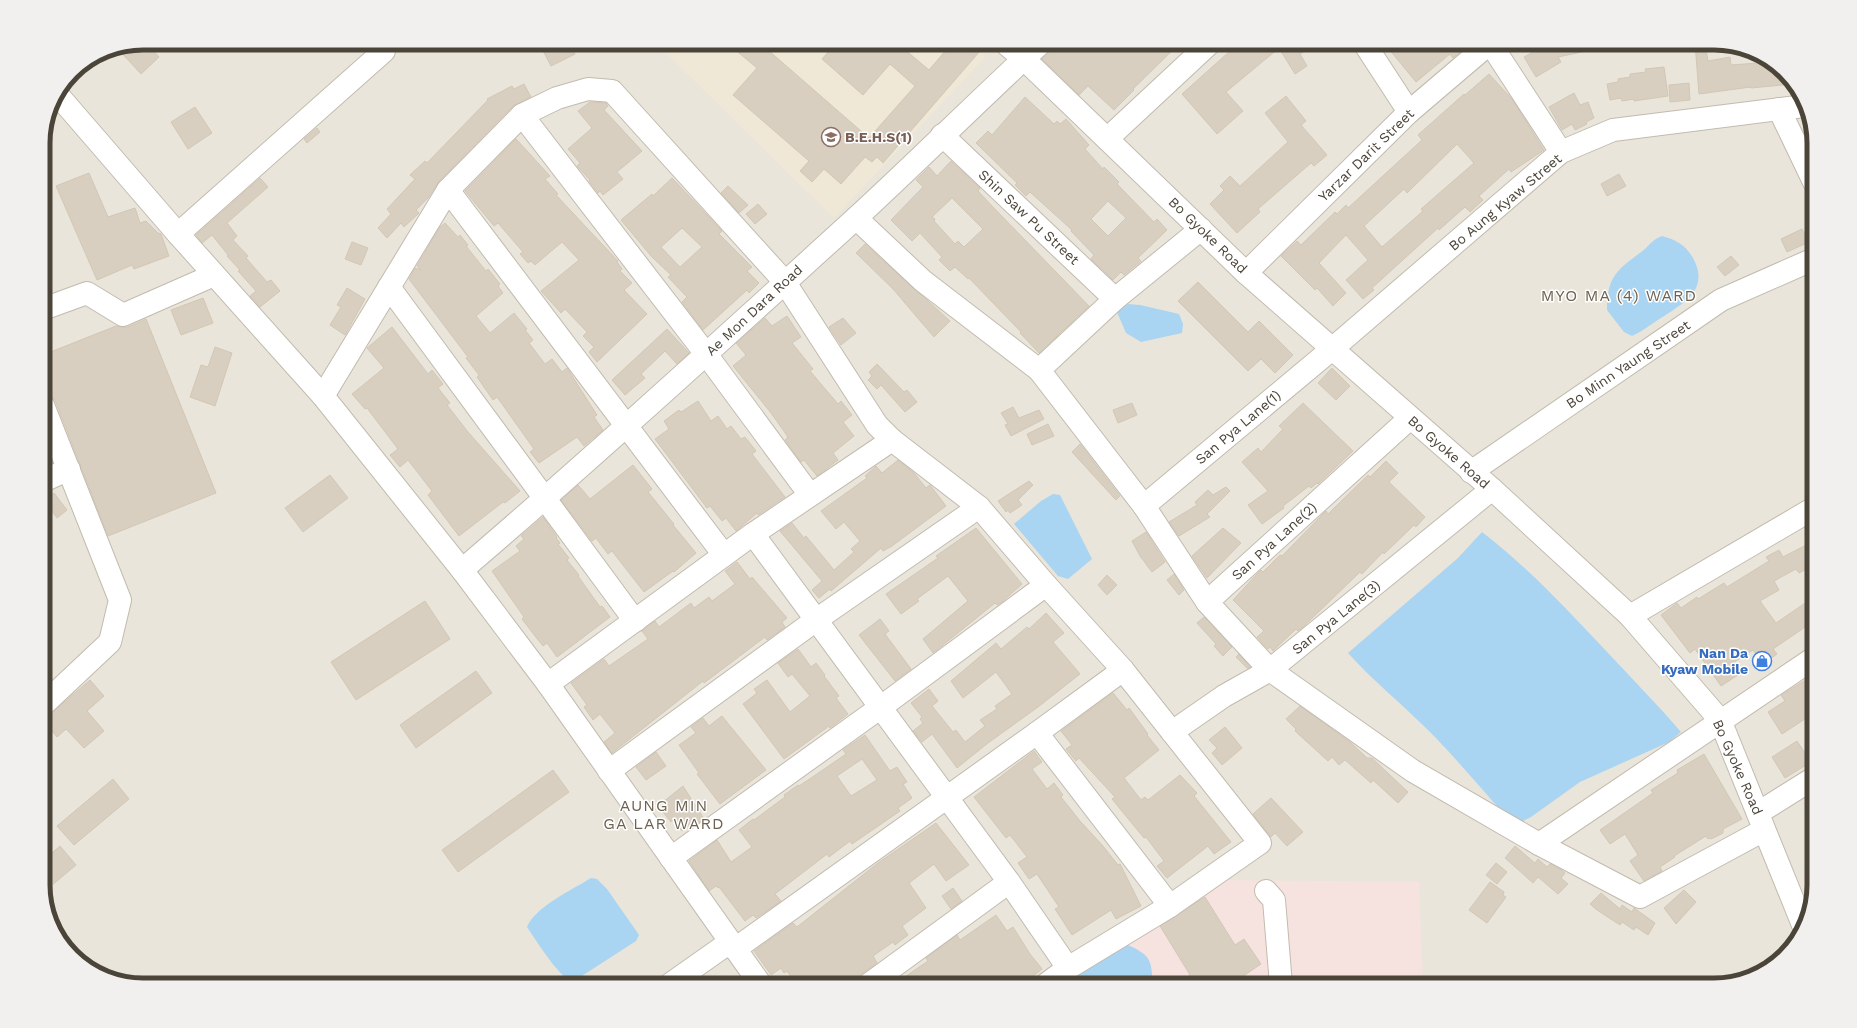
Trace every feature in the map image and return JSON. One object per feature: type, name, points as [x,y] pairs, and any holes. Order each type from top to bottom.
[{"type":"street","points":[[178,234],[384,50]]},
{"type":"street","name":"Bo Gyoke Road","points":[[1013,50],[1246,272],[1492,489],[1630,616],[1720,720],[1800,919]]},
{"type":"street","name":"Ae Mon Dara Road","points":[[462,570],[626,427],[784,281],[856,218],[1034,50]]},
{"type":"street","points":[[1107,140],[1203,50]]},
{"type":"street","points":[[1369,50],[1409,112]]},
{"type":"street","name":"Yarzar Darit Street","points":[[1246,272],[1409,112],[1482,50]]},
{"type":"street","points":[[1495,50],[1561,152]]},
{"type":"street","points":[[323,396],[448,190],[522,115],[557,98],[588,89],[612,91],[784,281],[877,425],[892,440],[979,507],[1046,585],[1123,670],[1260,843],[1170,906],[1068,968],[1054,978]]},
{"type":"street","points":[[62,99],[214,275],[323,396],[462,570],[548,684],[755,978]]},
{"type":"street","name":"Bo Aung Kyaw Street","points":[[1332,349],[1561,152],[1613,130],[1799,107]]},
{"type":"street","points":[[1780,109],[1807,167]]},
{"type":"street","points":[[522,115],[706,354],[810,495]]},
{"type":"street","name":"Shin Saw Pu Street","points":[[942,135],[1115,299]]},
{"type":"street","points":[[448,190],[724,555]]},
{"type":"street","points":[[856,218],[923,281],[1038,370],[1144,506],[1207,602],[1270,670],[1413,771],[1539,844],[1640,897],[1761,821],[1807,784]]},
{"type":"street","points":[[1038,370],[1115,299],[1201,228]]},
{"type":"street","name":"Bo Minn Yaung Street","points":[[1471,472],[1721,300],[1807,262]]},
{"type":"street","points":[[50,306],[87,293],[123,315],[214,275]]},
{"type":"street","points":[[389,287],[544,500],[635,621]]},
{"type":"street","name":"San Pya Lane(1)","points":[[1144,506],[1332,349]]},
{"type":"street","name":"San Pya Lane(2)","points":[[1207,602],[1410,418]]},
{"type":"street","points":[[50,423],[120,600],[110,642],[50,698]]},
{"type":"street","points":[[548,684],[753,534],[892,440]]},
{"type":"street","points":[[50,478],[68,469]]},
{"type":"street","name":"San Pya Lane(3)","points":[[1172,732],[1224,696],[1270,670],[1492,489]]},
{"type":"street","points":[[609,771],[816,620],[979,507]]},
{"type":"street","points":[[1630,616],[1807,512]]},
{"type":"street","points":[[753,534],[1009,882],[1068,968]]},
{"type":"street","points":[[671,858],[881,707],[1046,585]]},
{"type":"street","points":[[1539,844],[1720,720],[1807,663]]},
{"type":"street","points":[[680,978],[733,946],[947,798],[1123,670]]},
{"type":"street","points":[[1037,733],[1170,906]]},
{"type":"street","points":[[878,978],[1009,882]]},
{"type":"street","points":[[1266,890],[1274,900],[1281,978]]},
{"type":"shaded area","name":"B.E.H.S(1)","points":[[663,50],[980,50],[986,56],[834,218]]},
{"type":"shaded area","points":[[1714,50],[1732,52],[1755,60],[1775,73],[1791,91],[1802,113],[1807,137],[1807,885],[1805,903],[1797,926],[1788,942],[1780,951],[1761,966],[1738,975],[1714,978],[137,978],[113,973],[102,968],[82,955],[66,937],[55,915],[50,891],[50,137],[57,107],[69,86],[77,77],[96,62],[113,55],[131,51]]},
{"type":"shaded area","points":[[1212,880],[1419,882],[1423,978],[1063,978]]},
{"type":"water","points":[[1662,236],[1678,242],[1686,248],[1695,262],[1698,272],[1698,281],[1691,296],[1684,302],[1632,336],[1624,332],[1607,310],[1609,288],[1616,274],[1628,262]]},
{"type":"water","points":[[1128,304],[1140,305],[1179,314],[1183,324],[1182,333],[1141,342],[1126,333],[1117,312]]},
{"type":"water","points":[[1053,494],[1060,495],[1092,559],[1068,579],[1058,576],[1014,524],[1041,501]]},
{"type":"water","points":[[1482,532],[1516,560],[1548,590],[1681,732],[1669,742],[1580,782],[1531,817],[1519,823],[1508,818],[1418,720],[1367,673],[1348,653],[1458,558]]},
{"type":"water","points":[[591,878],[597,879],[607,889],[639,935],[636,941],[579,978],[564,977],[527,927],[538,912],[565,893]]},
{"type":"water","points":[[1128,945],[1142,952],[1151,964],[1153,978],[1068,978],[1106,953]]},
{"type":"building","points":[[152,50],[159,57],[141,74],[122,53]]},
{"type":"building","points":[[543,50],[573,50],[575,54],[551,66]]},
{"type":"building","points":[[735,50],[768,50],[869,138],[915,86],[890,64],[863,95],[822,59],[830,50],[905,50],[929,70],[946,50],[980,51],[883,163],[877,157],[872,162],[865,157],[841,184],[824,169],[812,182],[800,171],[809,161],[733,95],[757,68]]},
{"type":"building","points":[[1051,50],[1173,50],[1114,110],[1088,86],[1079,95],[1042,59]]},
{"type":"building","points":[[1231,50],[1277,50],[1226,92],[1243,111],[1217,134],[1182,94]]},
{"type":"building","points":[[1280,50],[1306,50],[1300,54],[1307,66],[1295,74]]},
{"type":"building","points":[[1390,50],[1463,50],[1453,58],[1450,54],[1416,82]]},
{"type":"building","points":[[1537,50],[1591,50],[1558,57],[1561,62],[1536,77],[1524,57]]},
{"type":"building","points":[[1696,50],[1706,50],[1708,61],[1730,57],[1731,65],[1760,63],[1775,73],[1786,85],[1751,87],[1699,94]]},
{"type":"building","points":[[1664,67],[1668,96],[1634,101],[1634,99],[1622,101],[1621,98],[1610,100],[1607,84],[1618,82],[1618,79],[1630,77],[1630,74],[1646,72],[1645,69]]},
{"type":"building","points":[[1489,74],[1512,99],[1544,150],[1511,172],[1509,169],[1479,196],[1483,200],[1470,212],[1465,207],[1439,230],[1438,228],[1372,288],[1374,290],[1363,299],[1346,280],[1368,260],[1346,235],[1319,263],[1346,293],[1333,306],[1317,288],[1315,290],[1281,256],[1297,241],[1301,245],[1335,212],[1337,214],[1346,205],[1348,208],[1422,140],[1418,135],[1464,94],[1465,95]],"holes":[[[1457,144],[1474,163],[1421,209],[1423,211],[1382,247],[1364,226],[1404,189],[1407,193]]]},
{"type":"building","points":[[1689,83],[1690,100],[1670,102],[1669,85]]},
{"type":"building","points":[[524,84],[531,97],[513,106],[439,181],[428,198],[416,210],[419,213],[404,227],[401,223],[387,238],[378,228],[391,214],[387,209],[415,179],[410,175],[425,161],[427,163],[488,100],[487,99],[512,86],[514,89]]},
{"type":"building","points":[[1574,93],[1580,105],[1588,102],[1594,118],[1586,122],[1587,124],[1575,130],[1572,124],[1562,130],[1549,107]]},
{"type":"building","points":[[1286,96],[1306,121],[1301,125],[1327,155],[1314,166],[1311,163],[1258,209],[1260,212],[1237,233],[1210,204],[1224,190],[1220,186],[1230,176],[1240,186],[1288,142],[1265,113]]},
{"type":"building","points":[[1025,97],[1054,124],[1057,121],[1060,124],[1066,119],[1089,145],[1085,149],[1103,169],[1104,167],[1119,182],[1117,184],[1154,222],[1157,219],[1167,230],[1138,258],[1141,261],[1124,275],[1121,272],[1113,280],[1091,259],[1094,255],[1071,231],[1072,230],[1030,192],[1026,196],[1015,185],[1017,183],[976,143],[988,131],[992,135]],"holes":[[[1108,201],[1126,218],[1108,236],[1091,219]]]},
{"type":"building","points":[[590,102],[606,103],[608,106],[604,110],[642,151],[617,172],[623,179],[603,195],[600,191],[598,193],[589,181],[590,180],[577,166],[580,163],[568,149],[592,128],[578,111]]},
{"type":"building","points":[[195,107],[212,133],[188,149],[171,122]]},
{"type":"building","points":[[317,128],[320,132],[307,143],[304,139]]},
{"type":"building","points":[[516,139],[550,176],[545,179],[558,194],[556,195],[618,261],[617,262],[622,269],[620,271],[632,283],[624,290],[647,314],[597,362],[589,352],[594,347],[583,336],[587,332],[565,309],[561,313],[541,291],[579,260],[562,242],[535,265],[531,261],[528,263],[520,254],[523,252],[498,223],[494,226],[465,191]]},
{"type":"building","points":[[951,161],[980,188],[978,191],[1089,306],[1039,353],[969,278],[968,279],[955,267],[950,271],[939,260],[942,257],[920,233],[912,241],[891,220],[923,187],[916,180],[929,167],[937,176]],"holes":[[[952,198],[983,229],[964,247],[958,241],[955,244],[932,217]]]},
{"type":"building","points":[[89,173],[108,217],[135,208],[140,223],[146,221],[158,233],[161,234],[169,256],[134,269],[132,265],[97,280],[56,186]]},
{"type":"building","points":[[1619,174],[1626,186],[1607,196],[1601,184]]},
{"type":"building","points":[[260,178],[268,187],[227,223],[237,236],[233,240],[248,256],[246,258],[267,282],[271,280],[280,291],[260,307],[250,296],[256,291],[238,271],[240,270],[227,256],[228,255],[212,235],[202,243],[196,235]]},
{"type":"building","points":[[672,178],[722,231],[719,234],[752,267],[747,271],[759,283],[749,293],[747,290],[703,330],[682,302],[687,297],[668,277],[671,275],[651,256],[621,220],[652,194],[653,196]],"holes":[[[682,228],[702,247],[680,267],[661,247]]]},
{"type":"building","points":[[728,186],[748,205],[739,213],[721,193]]},
{"type":"building","points":[[758,204],[767,214],[755,224],[746,214]]},
{"type":"building","points":[[445,223],[458,237],[460,235],[468,245],[466,246],[486,271],[488,269],[500,284],[498,286],[503,293],[476,316],[490,333],[514,313],[527,329],[525,330],[533,340],[529,343],[545,364],[552,359],[562,372],[567,368],[597,415],[594,417],[603,430],[584,446],[577,437],[539,463],[530,452],[534,449],[497,397],[493,400],[477,377],[479,375],[466,358],[468,357],[409,279],[415,268],[421,270],[417,266],[440,227]]},
{"type":"building","points":[[1802,229],[1807,238],[1807,243],[1787,252],[1781,239]]},
{"type":"building","points":[[352,242],[368,248],[361,265],[345,259]]},
{"type":"building","points":[[865,244],[950,321],[934,337],[893,289],[856,253]]},
{"type":"building","points":[[1731,256],[1739,265],[1725,276],[1717,267]]},
{"type":"building","points":[[1198,282],[1248,332],[1259,321],[1293,355],[1275,373],[1261,359],[1248,371],[1178,301]]},
{"type":"building","points":[[347,288],[365,299],[345,335],[330,325],[341,307],[337,305]]},
{"type":"building","points":[[203,298],[213,323],[181,335],[171,310]]},
{"type":"building","points":[[787,316],[801,337],[792,343],[813,369],[810,371],[838,404],[841,401],[852,415],[843,422],[854,436],[833,453],[838,460],[817,476],[804,460],[801,462],[785,440],[788,437],[771,413],[733,366],[746,355],[736,343],[765,318],[772,326]]},
{"type":"building","points":[[843,318],[856,333],[841,345],[829,327]]},
{"type":"building","points":[[146,319],[216,493],[108,536],[55,400],[50,396],[50,352],[116,326],[128,327]]},
{"type":"building","points":[[392,327],[428,374],[432,370],[443,384],[438,388],[450,403],[447,405],[468,432],[520,491],[505,503],[503,502],[459,536],[428,495],[432,491],[408,460],[400,467],[390,455],[398,449],[367,408],[365,409],[352,394],[384,368],[367,348]]},
{"type":"building","points":[[667,329],[689,353],[677,364],[665,351],[641,374],[645,378],[625,395],[612,380]]},
{"type":"building","points":[[215,347],[232,353],[215,406],[190,397],[201,365],[208,367]]},
{"type":"building","points":[[877,364],[904,392],[907,390],[917,402],[905,412],[881,385],[877,389],[868,380],[872,376],[869,372]]},
{"type":"building","points":[[1332,368],[1350,386],[1336,400],[1318,383]]},
{"type":"building","points":[[698,401],[711,421],[718,416],[727,429],[731,426],[741,439],[745,437],[756,451],[752,454],[785,497],[758,515],[757,513],[736,531],[726,518],[722,521],[710,506],[707,508],[655,439],[669,429],[664,421],[679,410],[681,412]]},
{"type":"building","points":[[1132,403],[1137,415],[1118,423],[1113,410]]},
{"type":"building","points":[[1303,403],[1353,451],[1318,484],[1317,483],[1311,488],[1309,486],[1283,506],[1284,508],[1262,524],[1248,505],[1268,491],[1242,462],[1258,448],[1261,452],[1283,429],[1279,426]]},
{"type":"building","points":[[1013,407],[1019,418],[1039,410],[1044,419],[1011,436],[1005,425],[1008,424],[1001,413]]},
{"type":"building","points":[[1048,424],[1054,436],[1032,445],[1027,434]]},
{"type":"building","points":[[1080,444],[1120,496],[1116,500],[1072,452]]},
{"type":"building","points":[[898,460],[914,473],[926,488],[930,485],[946,506],[892,546],[883,551],[881,548],[831,591],[830,589],[819,598],[812,590],[822,581],[780,531],[792,523],[804,538],[806,536],[834,570],[854,552],[851,549],[860,541],[844,522],[836,529],[821,511],[867,478],[865,476],[876,466],[882,473]]},
{"type":"building","points":[[1386,461],[1398,473],[1389,482],[1425,517],[1416,527],[1414,525],[1384,554],[1383,552],[1362,574],[1360,572],[1304,626],[1298,631],[1296,629],[1273,651],[1270,647],[1268,649],[1257,637],[1264,631],[1233,600],[1261,570],[1263,572],[1280,555],[1282,556],[1326,511],[1328,514],[1368,475],[1370,477]]},
{"type":"building","points":[[633,465],[652,489],[648,492],[696,553],[674,572],[673,571],[644,592],[612,551],[608,554],[596,538],[592,541],[561,500],[578,485],[590,499]]},
{"type":"building","points":[[330,475],[348,498],[303,532],[285,508]]},
{"type":"building","points":[[1029,481],[1033,485],[1018,500],[1022,505],[1010,513],[1008,510],[1006,512],[998,501]]},
{"type":"building","points":[[1226,487],[1230,491],[1207,514],[1210,517],[1179,536],[1169,522],[1197,505],[1195,502],[1208,490],[1213,495]]},
{"type":"building","points":[[54,493],[67,510],[57,518],[50,509],[50,496]]},
{"type":"building","points":[[543,517],[557,537],[556,538],[560,543],[558,544],[569,558],[567,560],[579,575],[578,576],[600,607],[602,606],[610,617],[557,657],[547,643],[543,646],[522,619],[524,617],[492,571],[520,551],[516,546],[524,539],[521,536]]},
{"type":"building","points":[[976,528],[1022,584],[1002,602],[997,605],[995,603],[933,653],[923,639],[968,601],[948,576],[917,599],[919,601],[901,614],[886,594],[938,558],[936,556]]},
{"type":"building","points":[[1223,528],[1241,543],[1207,578],[1192,556]]},
{"type":"building","points":[[1146,532],[1165,562],[1152,572],[1140,556],[1132,541]]},
{"type":"building","points":[[1807,545],[1807,569],[1799,573],[1796,569],[1774,581],[1779,590],[1760,601],[1776,623],[1807,602],[1807,626],[1773,649],[1777,654],[1763,664],[1753,650],[1731,664],[1738,675],[1721,686],[1695,649],[1690,653],[1661,615],[1677,603],[1681,608],[1697,597],[1698,599],[1724,583],[1727,587],[1769,561],[1766,557],[1779,550],[1783,557]]},
{"type":"building","points":[[737,562],[750,579],[752,577],[787,618],[782,622],[785,627],[767,640],[765,637],[704,683],[703,681],[612,753],[604,742],[615,733],[600,714],[593,720],[584,707],[587,705],[571,683],[604,659],[609,666],[648,639],[642,631],[655,621],[659,627],[691,603],[694,608],[709,597],[712,601],[735,584],[725,571]]},
{"type":"building","points":[[1174,574],[1184,590],[1179,595],[1167,580]]},
{"type":"building","points":[[1107,575],[1117,585],[1107,595],[1098,585]]},
{"type":"building","points":[[425,601],[450,639],[356,700],[331,662]]},
{"type":"building","points":[[1046,613],[1064,633],[1053,642],[1080,674],[957,768],[932,734],[922,742],[913,731],[923,723],[920,719],[922,717],[911,703],[929,689],[938,701],[932,706],[953,732],[956,730],[965,742],[985,726],[980,720],[997,709],[995,706],[1012,694],[996,672],[963,698],[951,681],[996,643],[1001,649],[1027,627],[1029,629]]},
{"type":"building","points":[[1204,617],[1232,647],[1223,656],[1214,646],[1216,644],[1197,623]]},
{"type":"building","points":[[880,619],[889,631],[885,634],[911,669],[895,681],[859,635]]},
{"type":"building","points":[[798,649],[811,667],[816,663],[839,696],[836,698],[848,714],[784,759],[743,704],[757,693],[754,689],[767,680],[790,712],[810,696],[792,674],[788,677],[778,663]]},
{"type":"building","points":[[1239,654],[1250,667],[1249,668],[1247,668],[1236,657]]},
{"type":"building","points":[[476,671],[492,693],[416,748],[400,725]]},
{"type":"building","points":[[1807,679],[1807,718],[1782,734],[1768,712],[1785,701],[1781,695]]},
{"type":"building","points":[[90,680],[104,696],[87,711],[104,731],[84,748],[66,729],[57,737],[50,728],[50,714]]},
{"type":"building","points":[[1113,693],[1127,710],[1129,708],[1159,750],[1124,778],[1141,800],[1145,797],[1148,800],[1180,775],[1197,793],[1194,796],[1231,842],[1214,854],[1208,846],[1167,878],[1157,866],[1164,861],[1146,837],[1144,838],[1112,799],[1115,797],[1079,758],[1076,761],[1066,749],[1072,745],[1061,731]]},
{"type":"building","points":[[1300,706],[1350,742],[1367,758],[1372,758],[1408,792],[1398,803],[1373,780],[1371,783],[1345,760],[1339,765],[1332,757],[1328,761],[1295,731],[1296,729],[1286,719]]},
{"type":"building","points":[[722,716],[766,770],[720,804],[697,774],[699,773],[679,745],[696,733],[691,727],[703,718],[709,726]]},
{"type":"building","points":[[1225,727],[1242,748],[1222,765],[1212,753],[1217,748],[1209,740]]},
{"type":"building","points":[[865,735],[890,771],[897,767],[907,782],[903,784],[912,798],[898,808],[900,811],[852,844],[850,841],[829,857],[827,854],[775,894],[781,901],[756,918],[753,915],[745,921],[719,887],[718,888],[716,886],[709,891],[689,861],[717,840],[731,862],[752,847],[739,830],[785,797],[784,795],[798,785],[799,786],[846,754],[843,750]],"holes":[[[862,759],[877,780],[851,796],[837,776]]]},
{"type":"building","points":[[1797,741],[1807,756],[1807,764],[1785,778],[1772,757]]},
{"type":"building","points":[[1034,751],[1042,762],[1032,769],[1047,789],[1054,783],[1063,795],[1061,797],[1080,821],[1118,865],[1120,864],[1141,906],[1116,919],[1111,910],[1072,935],[1055,909],[1059,907],[1037,874],[1029,879],[1018,863],[1027,857],[1010,835],[1006,838],[974,797]]},
{"type":"building","points":[[656,752],[666,766],[646,780],[636,767]]},
{"type":"building","points":[[1704,754],[1742,819],[1723,829],[1723,833],[1711,839],[1708,839],[1706,836],[1674,856],[1675,857],[1660,867],[1662,871],[1644,881],[1630,861],[1638,855],[1625,834],[1610,844],[1600,830],[1653,793],[1651,790],[1678,773],[1677,770]]},
{"type":"building","points":[[553,770],[569,792],[458,872],[442,850]]},
{"type":"building","points":[[113,779],[129,799],[74,845],[57,826]]},
{"type":"building","points":[[683,786],[704,819],[693,827],[690,824],[682,831],[673,820],[671,822],[658,806]]},
{"type":"building","points":[[1271,798],[1303,832],[1287,846],[1275,833],[1271,837],[1253,814]]},
{"type":"building","points":[[936,823],[969,865],[946,881],[934,864],[909,883],[926,908],[902,926],[908,935],[895,945],[893,942],[873,956],[877,963],[860,975],[858,978],[792,978],[787,971],[784,973],[781,968],[771,975],[754,951],[793,923],[797,927],[878,863]]},
{"type":"building","points":[[60,846],[76,865],[51,886],[50,885],[50,855]]},
{"type":"building","points":[[1515,846],[1535,863],[1538,859],[1547,867],[1550,864],[1560,869],[1565,873],[1561,878],[1568,884],[1558,894],[1538,877],[1533,883],[1505,858]]},
{"type":"building","points":[[1496,863],[1507,872],[1497,884],[1486,875]]},
{"type":"building","points":[[1490,882],[1504,892],[1503,895],[1506,897],[1487,923],[1469,910]]},
{"type":"building","points":[[953,888],[962,901],[951,909],[942,896]]},
{"type":"building","points":[[1684,890],[1696,902],[1676,924],[1664,908]]},
{"type":"building","points":[[1601,893],[1620,909],[1622,905],[1632,912],[1634,908],[1655,923],[1648,935],[1636,927],[1634,930],[1622,922],[1620,925],[1590,904]]},
{"type":"building","points":[[1205,897],[1235,945],[1244,939],[1261,964],[1240,978],[1186,978],[1190,975],[1160,926]]},
{"type":"building","points":[[996,915],[1007,931],[1013,927],[1030,954],[1042,969],[1031,978],[903,978],[928,961],[926,958],[957,935],[960,940]]},
{"type":"place","name":"B.E.H.S(1)","points":[[831,137]]},
{"type":"place","name":"Nan Da Kyaw Mobile","points":[[1762,661]]},
{"type":"district","name":"MYO MA (4) WARD","points":[[1619,295]]},
{"type":"district","name":"AUNG MIN GA LAR WARD","points":[[664,814]]}]
